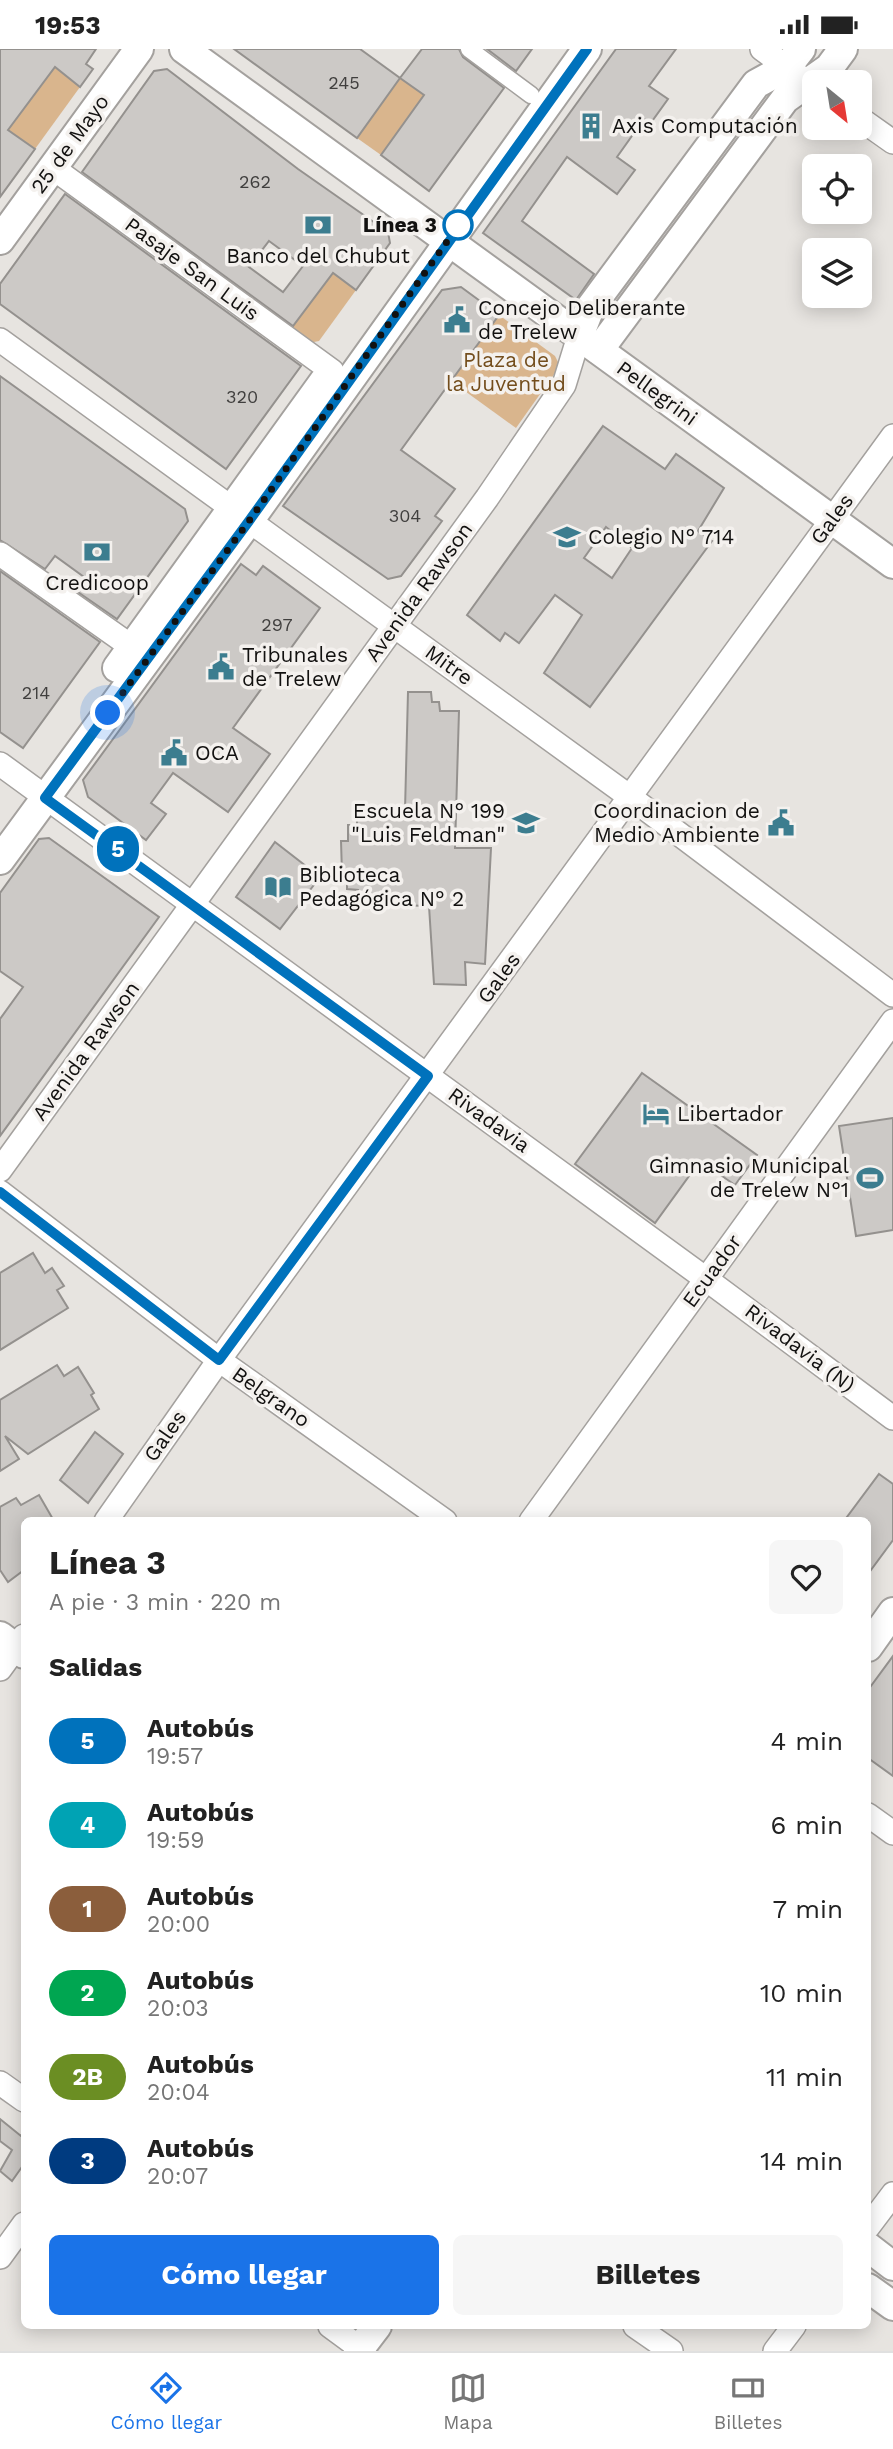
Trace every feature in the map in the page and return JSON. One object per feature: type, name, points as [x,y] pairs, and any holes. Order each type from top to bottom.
[{"type":"street","name":"25 de Mayo","points":[[0,240],[139,49]]},
{"type":"street","name":"Pellegrini","points":[[184,49],[893,564]]},
{"type":"street","points":[[469,49],[531,95]]},
{"type":"street","points":[[0,829],[38,793],[240,515],[440,235],[531,95],[566,49]]},
{"type":"street","points":[[0,860],[38,793],[132,647],[240,515],[332,371],[587,49]]},
{"type":"street","points":[[762,49],[794,58]]},
{"type":"street","name":"Avenida Rawson","points":[[828,70],[844,49]]},
{"type":"street","name":"Avenida Rawson","points":[[589,343],[590,308],[756,84],[794,58]]},
{"type":"street","name":"Avenida Rawson","points":[[0,1170],[395,626],[564,385],[589,343],[785,99],[802,90]]},
{"type":"street","points":[[872,127],[893,142]]},
{"type":"street","name":"Pasaje San Luis","points":[[52,167],[332,371]]},
{"type":"street","name":"Mitre","points":[[0,340],[630,797],[893,995]]},
{"type":"street","name":"Gales","points":[[109,1517],[219,1360],[893,436]]},
{"type":"street","points":[[0,554],[132,647]]},
{"type":"street","name":"Rivadavia","points":[[0,764],[706,1279]]},
{"type":"street","name":"Ecuador","points":[[534,1517],[893,1021]]},
{"type":"street","name":"Belgrano","points":[[0,1192],[219,1360],[439,1517]]},
{"type":"street","name":"Rivadavia (N)","points":[[706,1279],[893,1418]]},
{"type":"street","points":[[871,1643],[893,1612]]},
{"type":"street","points":[[871,1817],[893,1833]]},
{"type":"street","points":[[0,2083],[21,2099]]},
{"type":"street","points":[[871,2223],[893,2194]]},
{"type":"street","points":[[0,2257],[21,2228]]},
{"type":"street","points":[[871,2249],[893,2266]]},
{"type":"street","points":[[871,2290],[893,2306]]},
{"type":"street","points":[[336,2329],[365,2344]]},
{"type":"street","points":[[639,2329],[671,2351]]},
{"type":"street","points":[[775,2351],[791,2329]]},
{"type":"green space","points":[[55,67],[80,87],[35,149],[8,130]]},
{"type":"green space","points":[[400,78],[424,95],[381,155],[357,138]]},
{"type":"green space","points":[[333,273],[356,290],[319,341],[309,343],[290,330]]},
{"type":"green space","name":"Plaza de la Juventud","points":[[499,315],[555,356],[560,366],[516,428],[451,381]]},
{"type":"building","points":[[0,49],[96,49],[86,64],[93,69],[80,87],[55,67],[8,130],[35,149],[0,197]]},
{"type":"building","points":[[234,49],[360,49],[400,78],[357,138]]},
{"type":"building","points":[[422,49],[459,49],[463,57],[504,88],[429,191],[381,155],[424,95],[400,78]]},
{"type":"building","points":[[487,49],[532,49],[516,71]]},
{"type":"building","points":[[616,49],[676,49],[649,86],[668,99],[650,124],[644,119],[617,157],[635,170],[617,194],[567,157],[522,221],[594,274],[576,300],[483,233]]},
{"type":"building","points":[[167,69],[298,169],[388,232],[390,243],[356,290],[333,273],[293,326],[82,172],[154,71]],"holes":[[[269,241],[303,266],[283,292],[249,267]]]},
{"type":"building","points":[[65,194],[301,366],[226,469],[0,304],[0,284]]},
{"type":"building","points":[[461,287],[499,315],[401,450],[455,489],[435,516],[442,521],[401,576],[388,579],[283,506],[442,290]]},
{"type":"building","points":[[0,376],[185,509],[188,521],[117,619],[75,590],[84,577],[55,556],[45,569],[0,540]]},
{"type":"building","points":[[603,426],[665,469],[676,454],[724,488],[698,531],[712,541],[590,707],[544,673],[582,615],[555,595],[519,643],[505,633],[500,641],[467,615]],"holes":[[[606,527],[632,548],[612,578],[584,558]]]},
{"type":"building","points":[[241,564],[256,575],[263,566],[320,608],[233,728],[270,754],[228,812],[173,773],[151,803],[166,814],[146,840],[88,797],[83,780]]},
{"type":"building","points":[[0,571],[100,642],[23,748],[0,732]]},
{"type":"building","points":[[408,692],[431,692],[432,702],[439,702],[440,711],[459,711],[455,848],[491,848],[485,964],[465,962],[466,985],[434,984],[429,906],[358,904],[358,890],[347,889],[347,874],[342,874],[341,841],[348,841],[348,825],[357,825],[357,810],[405,810]]},
{"type":"building","points":[[49,838],[159,917],[0,1136],[0,1019],[23,987],[0,971],[0,893],[39,839]]},
{"type":"building","name":"Biblioteca Pedagógica N° 2","points":[[275,842],[320,877],[280,929],[236,897]]},
{"type":"building","name":"Libertador","points":[[642,1073],[757,1155],[735,1185],[700,1161],[655,1223],[575,1164]]},
{"type":"building","name":"Gimnasio Municipal de Trelew N°1","points":[[893,1118],[893,1230],[856,1236],[839,1126]]},
{"type":"building","points":[[33,1253],[45,1273],[52,1268],[64,1286],[57,1290],[68,1308],[0,1350],[0,1273]]},
{"type":"building","points":[[57,1365],[64,1376],[78,1367],[94,1393],[91,1395],[99,1409],[28,1454],[5,1436],[19,1459],[0,1471],[0,1400]]},
{"type":"building","points":[[95,1432],[123,1454],[88,1503],[60,1480]]},
{"type":"building","points":[[879,1474],[893,1484],[893,1540],[871,1570],[871,1517],[847,1517]]},
{"type":"building","points":[[39,1495],[52,1517],[21,1517],[21,1572],[8,1582],[0,1570],[0,1507],[16,1498],[21,1505]]},
{"type":"building","points":[[893,1656],[893,1776],[871,1760],[871,1686]]},
{"type":"building","points":[[0,2119],[21,2136],[21,2168],[12,2181],[0,2171],[12,2150],[0,2141]]},
{"type":"bus line","name":"5","points":[[0,1192],[219,1360],[428,1076],[45,798],[249,521],[447,240],[587,49]]},
{"type":"place","name":"Axis Computación","points":[[591,126]]},
{"type":"place","name":"Banco del Chubut","points":[[318,225]]},
{"type":"place","name":"Línea 3","points":[[458,225]]},
{"type":"place","name":"Concejo Deliberante de Trelew","points":[[457,320]]},
{"type":"place","name":"Colegio N° 714","points":[[567,537]]},
{"type":"place","name":"Credicoop","points":[[97,552]]},
{"type":"place","name":"Tribunales de Trelew","points":[[221,667]]},
{"type":"place","name":"OCA","points":[[174,753]]},
{"type":"place","name":"Escuela N° 199 \"Luis Feldman\"","points":[[526,823]]},
{"type":"place","name":"Coordinacion de Medio Ambiente","points":[[781,823]]},
{"type":"place","name":"Biblioteca Pedagógica N° 2","points":[[278,887]]},
{"type":"place","name":"Libertador","points":[[656,1114]]},
{"type":"place","name":"Gimnasio Municipal de Trelew N°1","points":[[870,1178]]},
{"type":"route","points":[[108,713],[249,521],[463,219],[458,225]]}]
